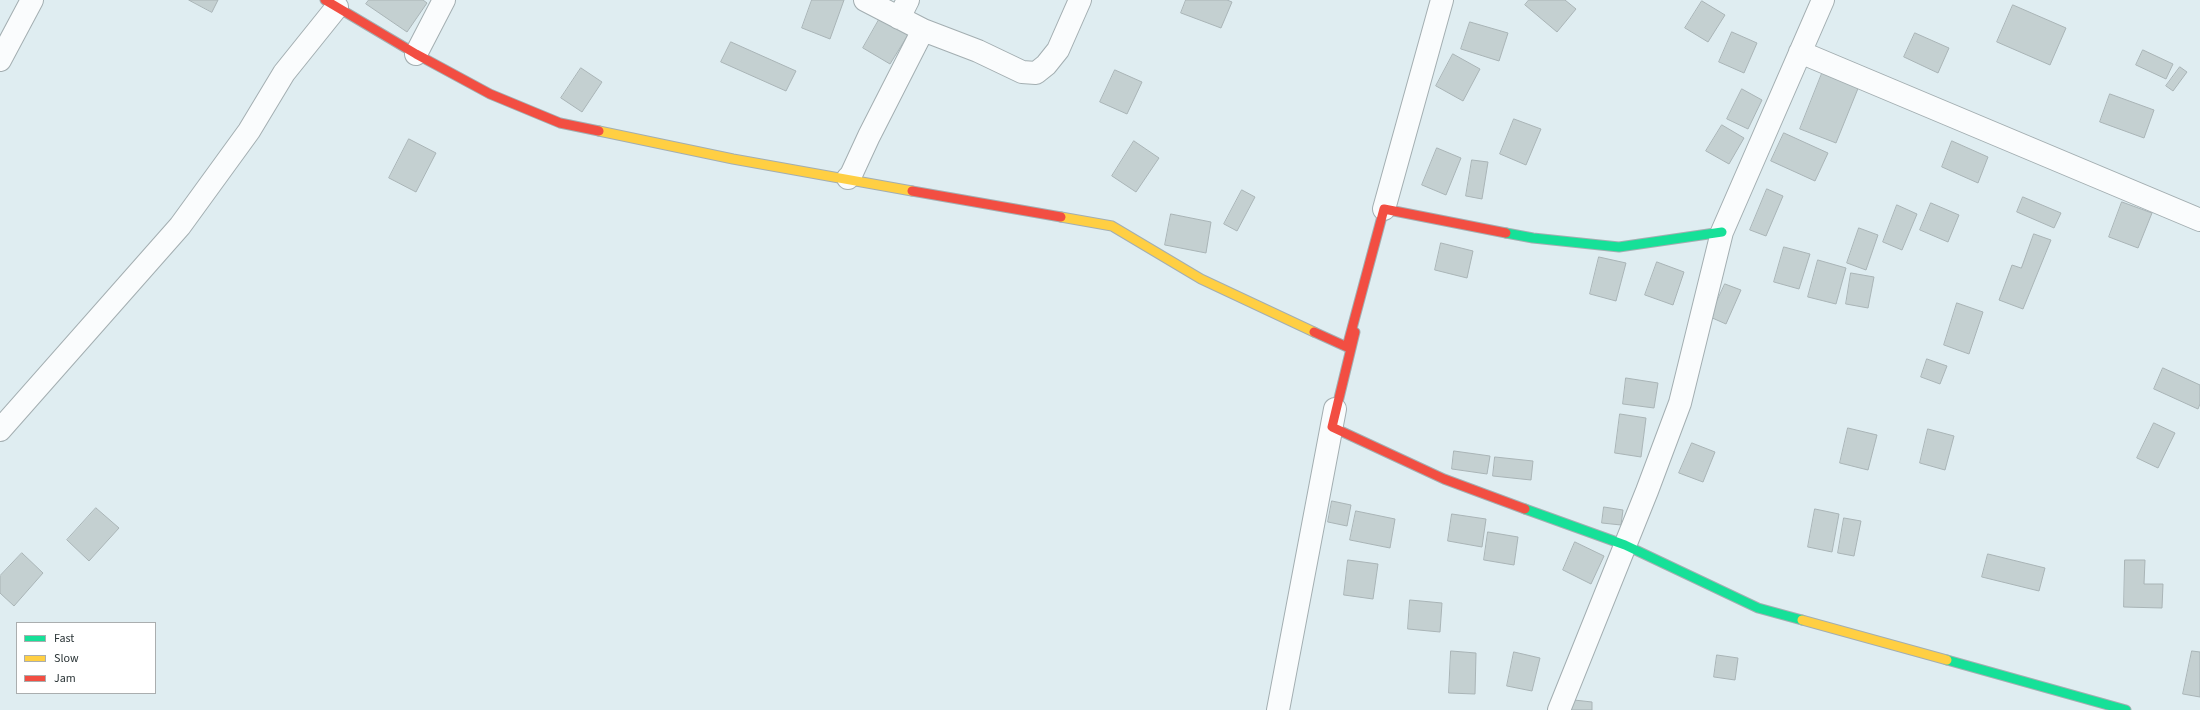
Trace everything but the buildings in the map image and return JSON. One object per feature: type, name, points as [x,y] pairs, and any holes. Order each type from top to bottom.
[{"type":"street","points":[[0,60],[32,0]]},
{"type":"street","points":[[416,54],[444,0]]},
{"type":"street","points":[[865,0],[904,9],[923,30],[978,51],[1022,72],[1036,73],[1046,65],[1058,50],[1080,0]]},
{"type":"street","points":[[1278,710],[1347,346],[1442,0]]},
{"type":"street","points":[[1559,710],[1624,544],[1647,491],[1680,403],[1722,232],[1823,0]]},
{"type":"street","points":[[2,426],[180,226],[249,131],[284,73],[331,4],[416,54],[490,94],[560,123],[733,159],[848,178],[1112,226],[1201,279],[1347,346]]},
{"type":"street","points":[[848,178],[851,175],[923,30]]},
{"type":"street","points":[[1800,52],[2200,220]]},
{"type":"street","points":[[1384,209],[1534,238],[1619,246],[1722,232]]},
{"type":"street","points":[[1332,427],[1384,209]]},
{"type":"street","points":[[1332,427],[1444,479],[1624,544],[1758,608],[2126,710]]},
{"type":"traffic: fast","points":[[1506,233],[1533,238],[1619,247],[1722,232]]},
{"type":"traffic: fast","points":[[1525,509],[1625,545],[1758,608],[1802,620]]},
{"type":"traffic: fast","points":[[1947,660],[2126,710]]},
{"type":"traffic: slow","points":[[599,131],[733,159],[912,191]]},
{"type":"traffic: slow","points":[[1061,217],[1112,226],[1201,279],[1314,332]]},
{"type":"traffic: slow","points":[[1802,620],[1947,660]]},
{"type":"traffic: jam","points":[[325,0],[416,54],[490,94],[560,123],[599,131]]},
{"type":"traffic: jam","points":[[912,191],[1061,217]]},
{"type":"traffic: jam","points":[[1314,332],[1347,347],[1384,209],[1506,233]]},
{"type":"traffic: jam","points":[[1355,332],[1332,427],[1444,479],[1525,509]]}]
